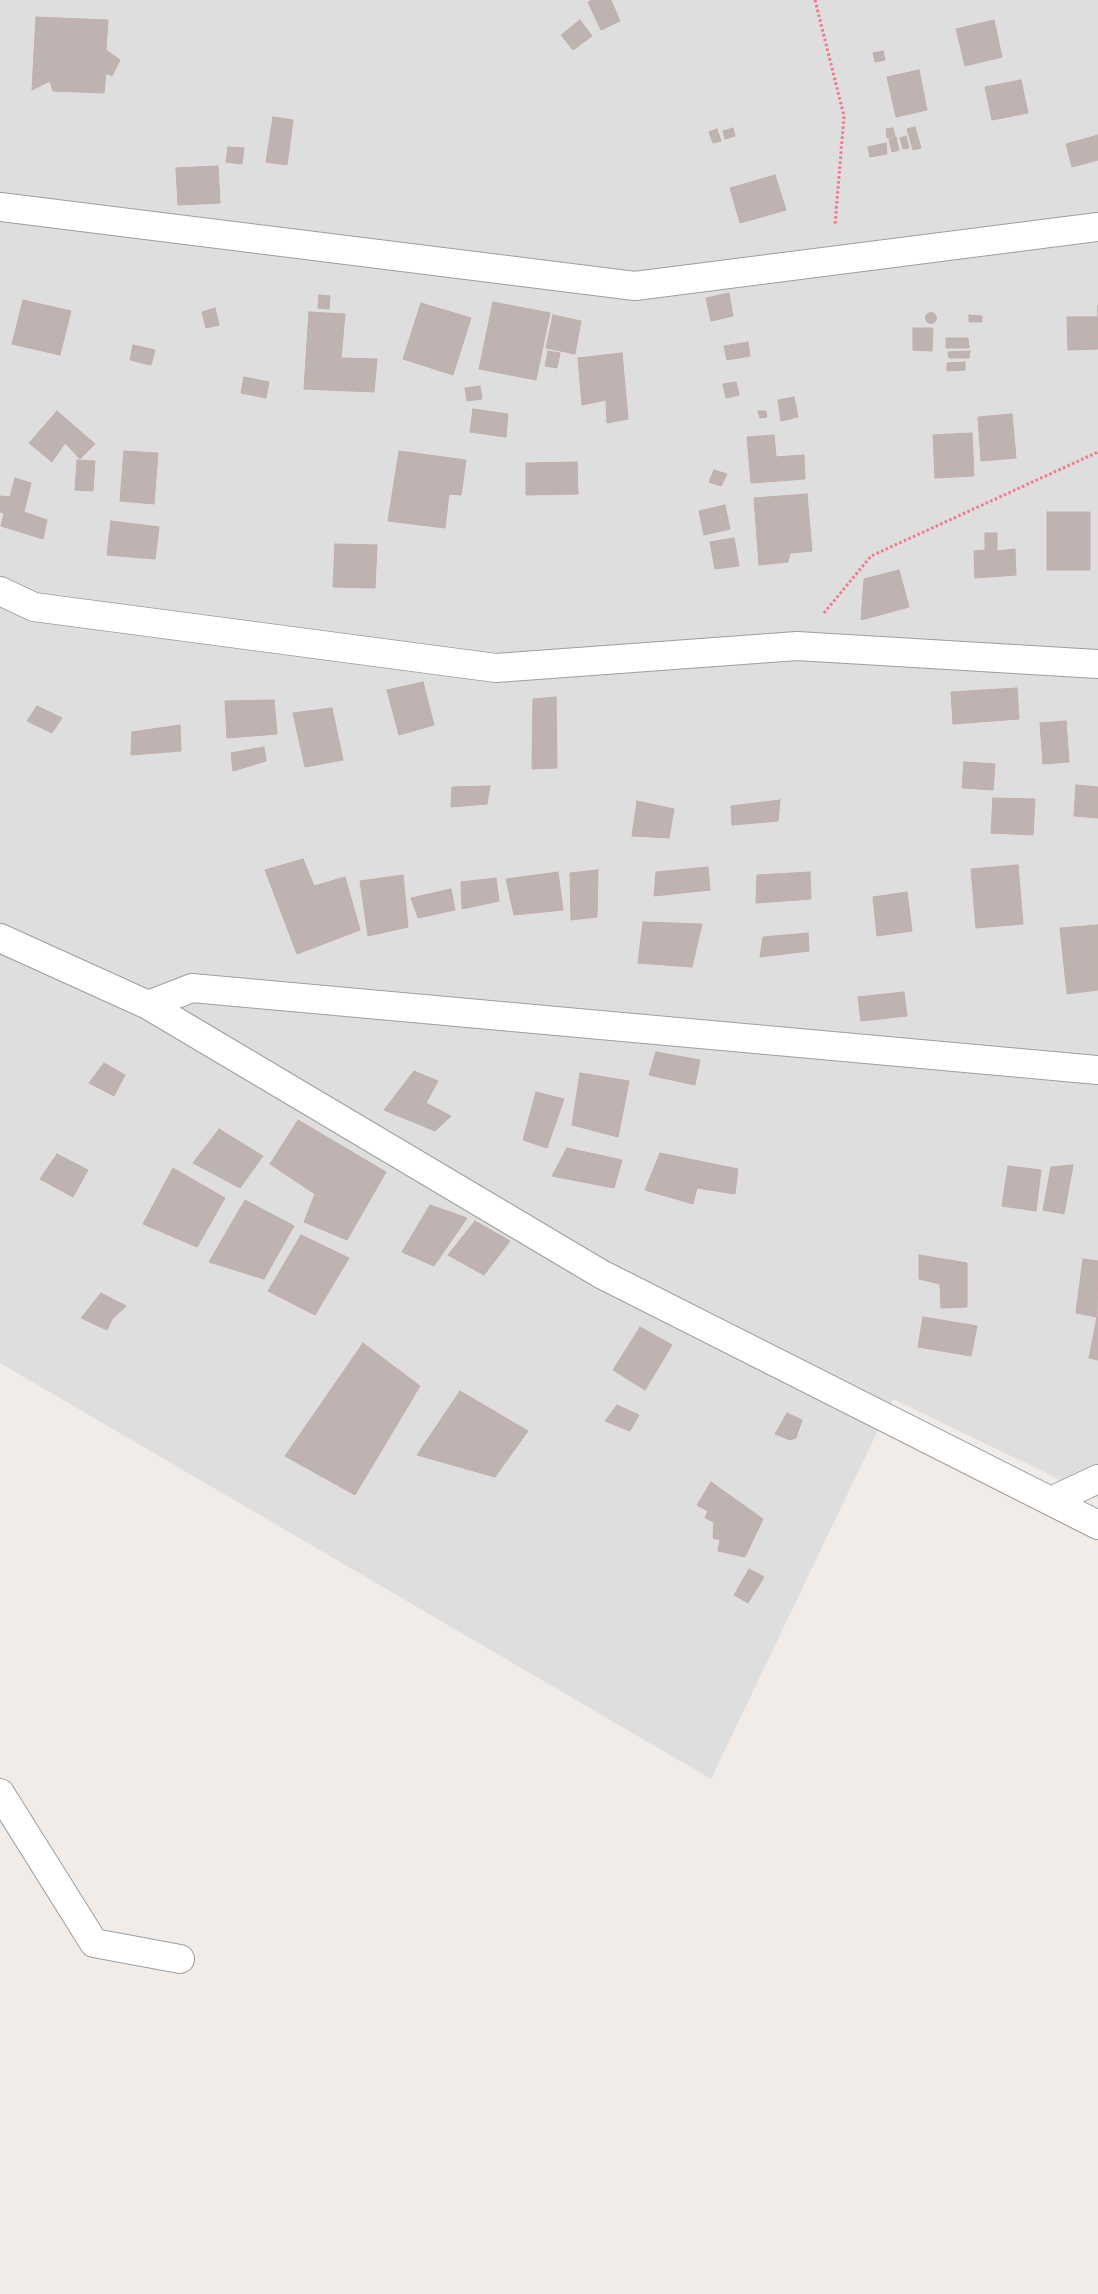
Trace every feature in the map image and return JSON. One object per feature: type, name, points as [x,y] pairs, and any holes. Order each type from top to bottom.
[{"type":"street","points":[[0,207],[635,286],[1098,227]]},
{"type":"street","points":[[0,591],[34,607],[496,668],[797,646],[1098,664]]},
{"type":"street","points":[[0,938],[148,1005],[601,1274],[1098,1525]]},
{"type":"street","points":[[148,1005],[192,988],[1098,1070]]},
{"type":"street","points":[[1051,1501],[1098,1479]]},
{"type":"street","points":[[0,1792],[94,1943],[180,1959]]},
{"type":"path","points":[[815,0],[844,116],[832,261]]},
{"type":"path","points":[[797,646],[871,556],[1098,452]]},
{"type":"shaded area","points":[[0,0],[1098,0],[1098,1498],[893,1399],[711,1779],[0,1363]]},
{"type":"building","points":[[592,0],[611,0],[620,21],[601,30],[588,2]]},
{"type":"building","points":[[36,17],[108,20],[106,50],[120,60],[112,76],[106,73],[104,93],[53,91],[50,81],[32,90]]},
{"type":"building","points":[[580,20],[592,36],[573,50],[561,35]]},
{"type":"building","points":[[994,20],[1002,57],[965,66],[956,29]]},
{"type":"building","points":[[883,51],[885,60],[875,62],[873,53]]},
{"type":"building","points":[[919,70],[927,110],[896,117],[887,77]]},
{"type":"building","points":[[1021,80],[1028,113],[992,120],[985,87]]},
{"type":"building","points":[[273,117],[293,120],[287,165],[266,162]]},
{"type":"building","points":[[915,127],[921,148],[913,150],[907,129]]},
{"type":"building","points":[[733,128],[735,136],[725,139],[723,131]]},
{"type":"building","points":[[893,128],[895,136],[887,138],[886,129]]},
{"type":"building","points":[[717,129],[721,141],[713,143],[709,132]]},
{"type":"building","points":[[1098,135],[1098,160],[1072,167],[1066,144]]},
{"type":"building","points":[[906,136],[909,148],[903,149],[900,138]]},
{"type":"building","points":[[896,137],[899,150],[892,152],[889,139]]},
{"type":"building","points":[[886,143],[887,154],[870,157],[868,147]]},
{"type":"building","points":[[228,147],[244,148],[242,164],[226,162]]},
{"type":"building","points":[[218,166],[220,203],[178,205],[176,168]]},
{"type":"building","points":[[775,175],[786,210],[740,223],[730,188]]},
{"type":"building","points":[[729,293],[733,316],[711,321],[706,298]]},
{"type":"building","points":[[319,295],[330,296],[329,309],[318,308]]},
{"type":"building","points":[[23,300],[71,311],[60,355],[12,344]]},
{"type":"building","points":[[493,302],[550,313],[536,380],[479,369]]},
{"type":"building","points":[[421,303],[471,318],[453,375],[403,359]]},
{"type":"building","points":[[215,308],[219,325],[206,328],[202,312]]},
{"type":"building","points":[[309,312],[345,314],[341,358],[377,359],[374,392],[304,389]]},
{"type":"building","points":[[931,312],[937,318],[931,324],[925,318]]},
{"type":"building","points":[[553,315],[581,321],[575,354],[546,348]]},
{"type":"building","points":[[969,315],[982,316],[982,322],[969,322]]},
{"type":"building","points":[[1067,317],[1098,317],[1098,349],[1068,350]]},
{"type":"building","points":[[913,328],[933,328],[932,351],[913,350]]},
{"type":"building","points":[[946,338],[968,338],[969,348],[946,348]]},
{"type":"building","points":[[748,342],[750,356],[727,360],[724,346]]},
{"type":"building","points":[[133,345],[155,350],[151,365],[130,360]]},
{"type":"building","points":[[548,351],[560,353],[557,368],[545,366]]},
{"type":"building","points":[[970,351],[969,358],[949,358],[948,352]]},
{"type":"building","points":[[622,353],[628,419],[607,423],[606,400],[582,405],[578,358]]},
{"type":"building","points":[[965,362],[965,370],[947,371],[947,363]]},
{"type":"building","points":[[244,377],[269,382],[266,398],[241,393]]},
{"type":"building","points":[[736,382],[739,395],[726,398],[723,384]]},
{"type":"building","points":[[480,386],[482,399],[467,401],[465,388]]},
{"type":"building","points":[[794,397],[798,417],[781,421],[778,400]]},
{"type":"building","points":[[473,409],[508,414],[506,437],[470,432]]},
{"type":"building","points":[[57,411],[95,444],[80,459],[65,443],[52,462],[29,443]]},
{"type":"building","points":[[758,411],[766,411],[767,417],[760,418]]},
{"type":"building","points":[[1012,414],[1016,458],[981,461],[978,417]]},
{"type":"building","points":[[972,433],[974,476],[935,478],[933,435]]},
{"type":"building","points":[[774,435],[776,457],[804,455],[805,479],[751,483],[747,437]]},
{"type":"building","points":[[124,451],[158,453],[154,504],[120,501]]},
{"type":"building","points":[[399,451],[466,460],[461,495],[449,494],[445,528],[388,521]]},
{"type":"building","points":[[77,460],[95,461],[93,491],[75,490]]},
{"type":"building","points":[[577,462],[578,494],[526,495],[526,463]]},
{"type":"building","points":[[714,470],[727,474],[721,486],[709,482]]},
{"type":"building","points":[[15,478],[31,483],[24,512],[47,520],[43,539],[1,526],[4,513],[0,512],[0,496],[10,497]]},
{"type":"building","points":[[807,494],[812,551],[790,553],[788,562],[759,565],[754,498]]},
{"type":"building","points":[[725,505],[730,529],[704,535],[699,511]]},
{"type":"building","points":[[1047,512],[1090,512],[1090,570],[1047,570]]},
{"type":"building","points":[[111,521],[159,527],[155,559],[107,555]]},
{"type":"building","points":[[985,533],[997,533],[997,551],[1015,549],[1016,575],[975,578],[974,551],[985,550]]},
{"type":"building","points":[[734,538],[739,566],[715,569],[710,542]]},
{"type":"building","points":[[335,544],[377,545],[375,588],[333,587]]},
{"type":"building","points":[[899,570],[909,607],[861,620],[864,579]]},
{"type":"building","points":[[423,682],[434,725],[399,735],[387,690]]},
{"type":"building","points":[[1017,688],[1019,719],[953,724],[951,692]]},
{"type":"building","points":[[556,697],[557,768],[532,769],[533,699]]},
{"type":"building","points":[[274,700],[277,734],[227,738],[225,701]]},
{"type":"building","points":[[37,706],[62,718],[52,733],[27,721]]},
{"type":"building","points":[[332,708],[343,760],[305,767],[293,713]]},
{"type":"building","points":[[1066,721],[1069,762],[1043,764],[1040,723]]},
{"type":"building","points":[[180,725],[181,751],[131,755],[132,732]]},
{"type":"building","points":[[264,747],[266,761],[233,771],[231,753]]},
{"type":"building","points":[[964,762],[995,764],[993,790],[962,788]]},
{"type":"building","points":[[1076,785],[1098,787],[1098,818],[1074,816]]},
{"type":"building","points":[[490,786],[487,804],[451,807],[452,787]]},
{"type":"building","points":[[993,798],[1035,799],[1033,835],[991,833]]},
{"type":"building","points":[[780,800],[778,821],[732,825],[731,806]]},
{"type":"building","points":[[637,801],[674,809],[669,838],[632,836]]},
{"type":"building","points":[[303,859],[314,886],[345,877],[360,930],[297,954],[265,870]]},
{"type":"building","points":[[1018,865],[1023,924],[976,928],[971,869]]},
{"type":"building","points":[[708,867],[710,890],[654,896],[656,872]]},
{"type":"building","points":[[598,870],[597,917],[571,920],[570,873]]},
{"type":"building","points":[[558,872],[563,910],[514,915],[506,879]]},
{"type":"building","points":[[810,872],[811,899],[756,903],[757,875]]},
{"type":"building","points":[[403,875],[408,927],[368,936],[360,881]]},
{"type":"building","points":[[496,878],[499,901],[462,909],[461,882]]},
{"type":"building","points":[[451,889],[455,910],[418,918],[411,898]]},
{"type":"building","points":[[907,892],[912,931],[877,936],[873,897]]},
{"type":"building","points":[[643,922],[702,924],[692,967],[638,963]]},
{"type":"building","points":[[1098,925],[1098,990],[1067,994],[1060,928]]},
{"type":"building","points":[[808,933],[809,951],[760,957],[763,937]]},
{"type":"building","points":[[904,992],[907,1016],[861,1021],[858,997]]},
{"type":"building","points":[[656,1052],[700,1060],[695,1085],[649,1075]]},
{"type":"building","points":[[104,1063],[125,1075],[114,1096],[89,1083]]},
{"type":"building","points":[[414,1071],[438,1081],[426,1103],[451,1116],[435,1131],[384,1110]]},
{"type":"building","points":[[580,1073],[629,1081],[618,1137],[572,1125]]},
{"type":"building","points":[[536,1092],[564,1099],[547,1148],[523,1140]]},
{"type":"building","points":[[298,1120],[386,1172],[347,1240],[304,1222],[315,1194],[270,1164]]},
{"type":"building","points":[[219,1129],[263,1156],[240,1188],[193,1163]]},
{"type":"building","points":[[567,1148],[622,1160],[614,1188],[552,1176]]},
{"type":"building","points":[[660,1153],[738,1169],[735,1194],[697,1188],[693,1204],[645,1190]]},
{"type":"building","points":[[57,1154],[88,1170],[73,1197],[40,1179]]},
{"type":"building","points":[[1073,1165],[1064,1214],[1043,1210],[1051,1167]]},
{"type":"building","points":[[1008,1166],[1041,1170],[1036,1211],[1002,1206]]},
{"type":"building","points":[[173,1168],[225,1198],[197,1247],[143,1224]]},
{"type":"building","points":[[245,1200],[294,1226],[264,1279],[209,1262]]},
{"type":"building","points":[[430,1205],[467,1218],[434,1266],[402,1252]]},
{"type":"building","points":[[475,1221],[510,1241],[484,1275],[448,1255]]},
{"type":"building","points":[[301,1235],[349,1258],[315,1315],[268,1291]]},
{"type":"building","points":[[919,1255],[967,1263],[967,1307],[941,1308],[940,1284],[919,1279]]},
{"type":"building","points":[[1083,1259],[1098,1261],[1097,1317],[1076,1313]]},
{"type":"building","points":[[101,1293],[126,1306],[112,1319],[107,1330],[81,1318]]},
{"type":"building","points":[[923,1317],[977,1326],[971,1356],[918,1347]]},
{"type":"building","points":[[1098,1317],[1098,1360],[1089,1358]]},
{"type":"building","points":[[640,1327],[672,1345],[645,1390],[613,1370]]},
{"type":"building","points":[[363,1343],[420,1386],[355,1495],[285,1456]]},
{"type":"building","points":[[460,1391],[528,1431],[495,1477],[417,1455]]},
{"type":"building","points":[[617,1405],[639,1415],[630,1431],[605,1421]]},
{"type":"building","points":[[787,1413],[802,1420],[796,1438],[790,1440],[775,1434]]},
{"type":"building","points":[[711,1482],[763,1519],[745,1557],[718,1551],[720,1540],[713,1538],[714,1522],[705,1518],[708,1511],[697,1505]]},
{"type":"building","points":[[749,1569],[764,1577],[748,1603],[734,1595]]}]
